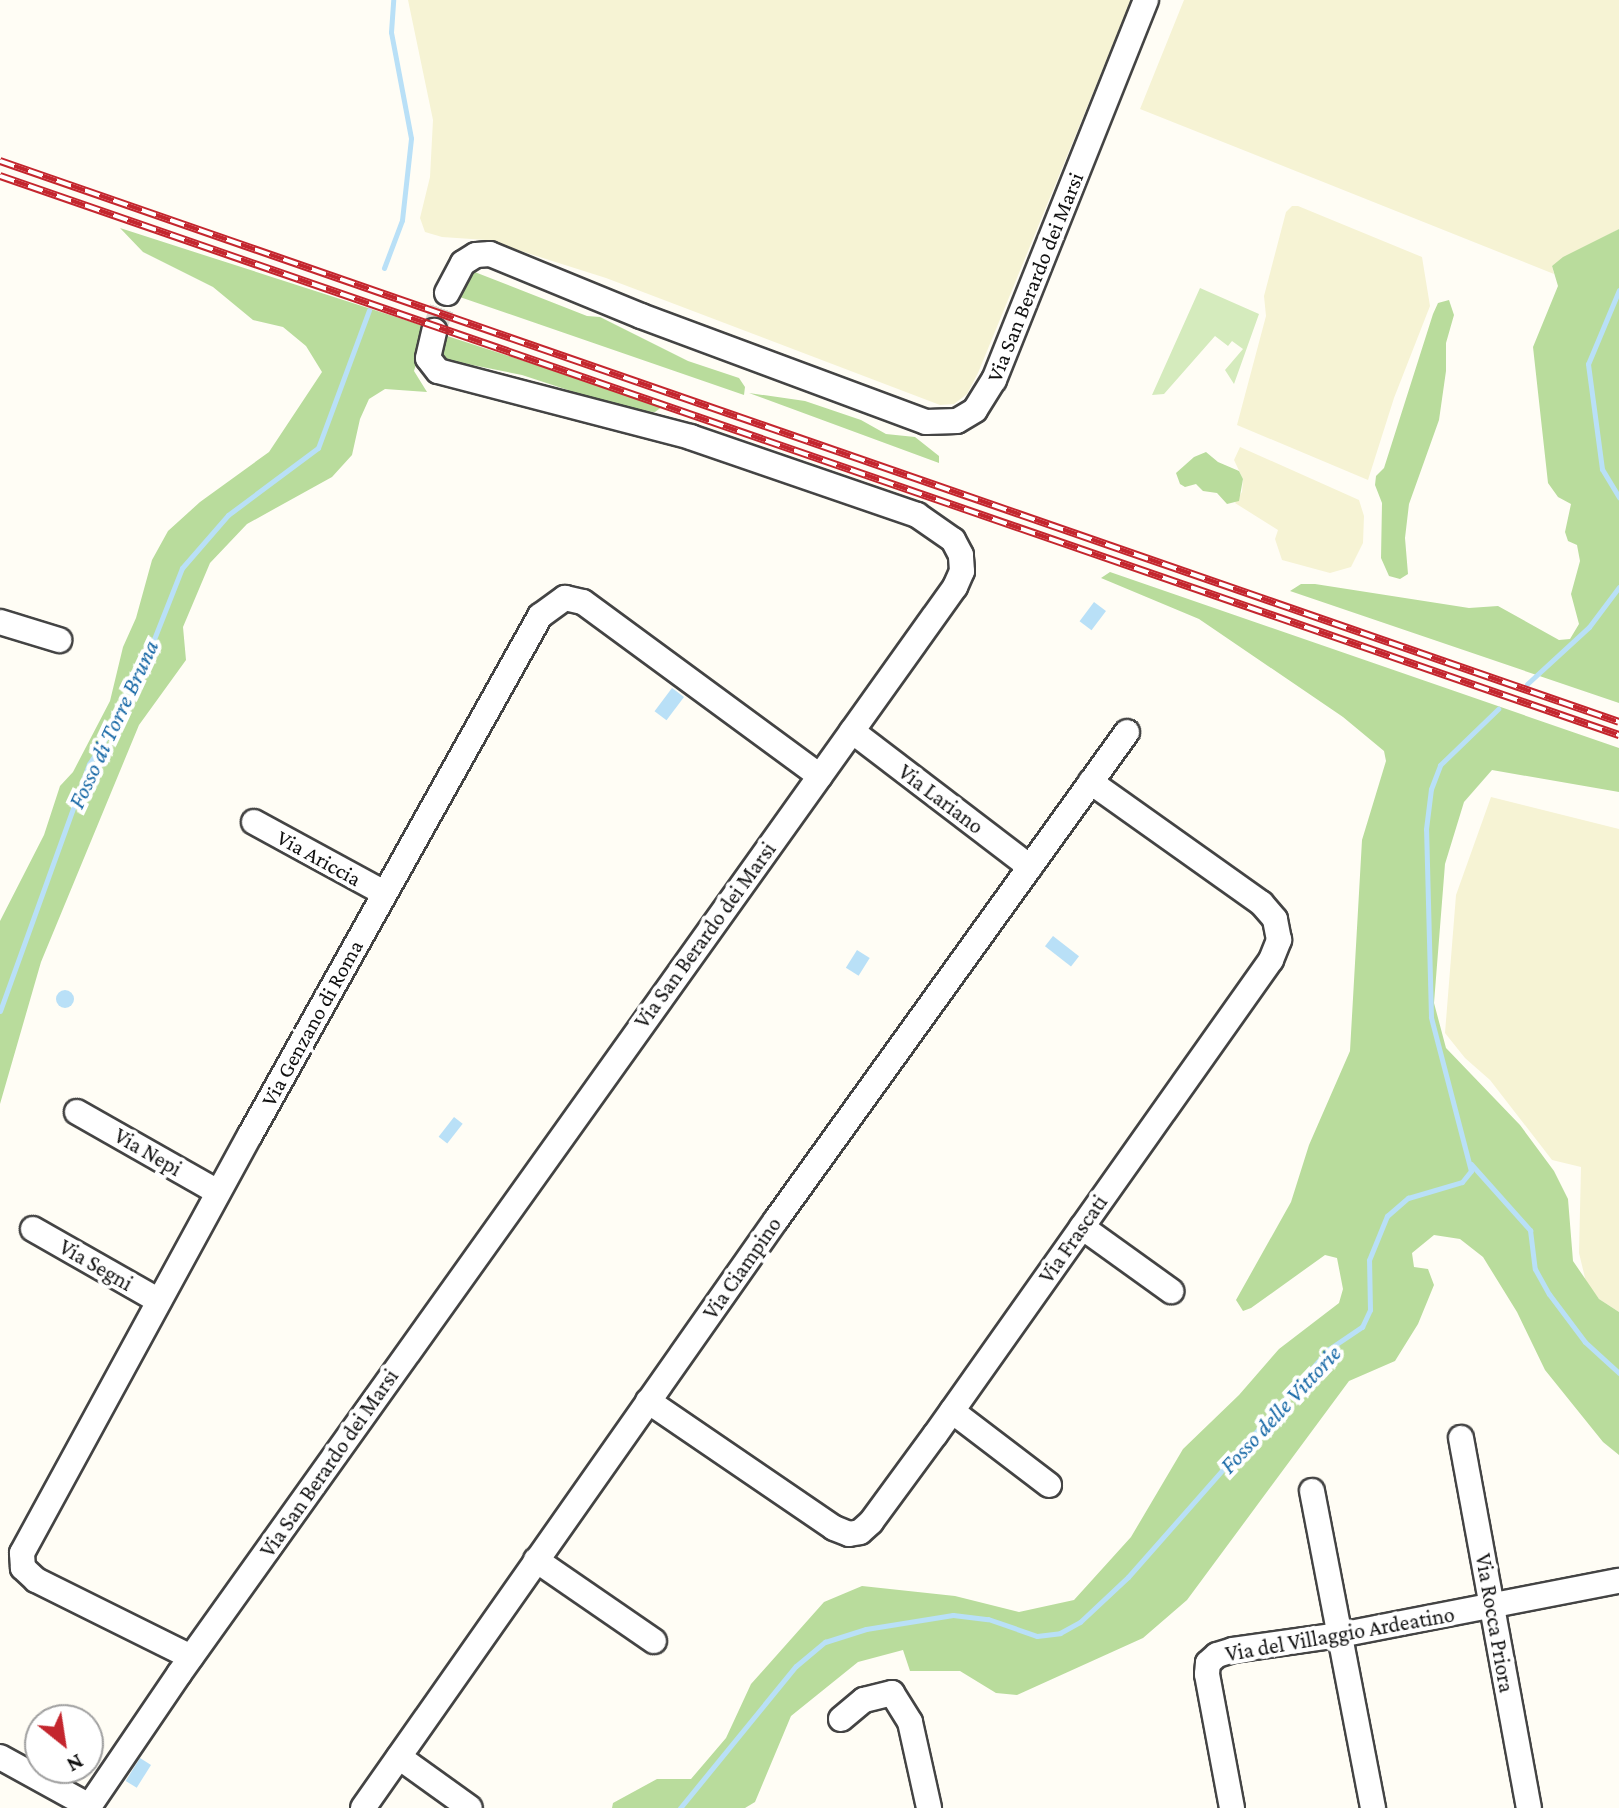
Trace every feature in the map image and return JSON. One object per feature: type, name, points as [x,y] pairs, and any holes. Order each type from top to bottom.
[{"type":"street","name":"Via San Berardo dei Marsi","points":[[447,293],[463,263],[476,255],[490,254],[641,316],[926,422],[963,418],[981,403],[994,380],[1146,0]]},
{"type":"street","name":"Via San Berardo dei Marsi","points":[[89,1807],[191,1657],[958,582],[962,560],[949,536],[917,515],[704,440],[446,374],[431,365],[428,358],[434,331]]},
{"type":"street","name":"Via Genzano di Roma","points":[[191,1657],[44,1585],[25,1572],[21,1561],[24,1548],[218,1192],[533,627],[547,608],[565,598],[583,602],[820,776]]},
{"type":"street","points":[[0,622],[59,640]]},
{"type":"street","name":"Via Lariano","points":[[852,731],[1030,867]]},
{"type":"street","name":"Via Ciampino","points":[[363,1808],[648,1401],[1127,732]]},
{"type":"street","name":"Via Frascati","points":[[648,1401],[834,1528],[849,1534],[860,1532],[871,1522],[952,1411],[1271,960],[1279,940],[1275,919],[1261,903],[1091,782]]},
{"type":"street","name":"Via Ariccia","points":[[254,822],[384,893]]},
{"type":"street","name":"Via Nepi","points":[[77,1112],[218,1192]]},
{"type":"street","points":[[1082,1227],[1171,1291]]},
{"type":"street","name":"Via Segni","points":[[33,1229],[159,1301]]},
{"type":"street","points":[[952,1411],[1049,1485]]},
{"type":"street","name":"Via Rocca Priora","points":[[1461,1438],[1529,1808]]},
{"type":"street","points":[[1312,1491],[1373,1808]]},
{"type":"street","points":[[536,1560],[654,1641]]},
{"type":"street","name":"Via del Villaggio Ardeatino","points":[[1232,1808],[1207,1674],[1208,1663],[1233,1650],[1340,1635],[1619,1581]]},
{"type":"street","points":[[841,1719],[864,1700],[892,1693],[910,1722],[929,1808]]},
{"type":"street","points":[[0,1757],[89,1807]]},
{"type":"street","points":[[399,1757],[470,1808]]},
{"type":"shaded area","points":[[408,0],[1131,0],[978,373],[967,394],[954,404],[940,405],[606,278],[486,240],[442,237],[425,232],[420,218],[430,177],[433,120]]},
{"type":"shaded area","points":[[1184,0],[1619,0],[1619,229],[1552,266],[1554,274],[1140,109]]},
{"type":"shaded area","points":[[1292,206],[1422,257],[1430,306],[1394,398],[1368,480],[1237,425],[1266,316],[1264,296],[1286,212]]},
{"type":"shaded area","points":[[1240,447],[1359,500],[1364,516],[1363,543],[1351,567],[1330,573],[1282,560],[1275,539],[1278,530],[1235,503],[1242,492],[1243,479],[1234,460]]},
{"type":"shaded area","points":[[1491,797],[1619,829],[1619,1312],[1599,1299],[1586,1282],[1579,1253],[1581,1167],[1552,1160],[1490,1080],[1465,1058],[1445,1033],[1456,895]]},
{"type":"green space","points":[[120,228],[427,327],[414,371],[427,392],[385,389],[369,399],[360,419],[352,455],[332,477],[247,524],[210,563],[183,627],[186,660],[139,725],[41,962],[0,1104],[0,921],[44,835],[60,786],[73,772],[110,701],[123,647],[136,618],[152,560],[168,531],[200,502],[269,452],[322,372],[306,346],[283,327],[253,320],[213,287],[143,252]]},
{"type":"green space","points":[[1619,229],[1619,703],[1290,591],[1301,584],[1315,584],[1469,608],[1498,606],[1559,640],[1570,639],[1579,624],[1571,594],[1580,561],[1577,545],[1568,541],[1565,532],[1571,504],[1558,497],[1548,483],[1533,347],[1558,286],[1552,266],[1563,257]]},
{"type":"green space","points":[[467,269],[587,316],[600,317],[688,361],[739,378],[745,387],[744,395],[454,295]]},
{"type":"green space","points":[[1200,288],[1259,314],[1234,384],[1225,370],[1243,349],[1232,341],[1228,346],[1215,336],[1164,394],[1152,395]]},
{"type":"green space","points":[[1449,300],[1454,315],[1446,343],[1446,371],[1439,420],[1409,504],[1405,538],[1408,574],[1400,579],[1389,576],[1381,558],[1382,503],[1375,485],[1376,476],[1384,468],[1433,314],[1438,303]]},
{"type":"green space","points":[[441,334],[663,406],[655,412],[632,411],[522,375],[437,358]]},
{"type":"green space","points":[[749,393],[805,401],[861,420],[886,434],[915,437],[939,456],[939,463]]},
{"type":"green space","points":[[1206,452],[1218,462],[1239,471],[1243,479],[1239,501],[1227,504],[1217,493],[1203,491],[1196,484],[1185,487],[1180,484],[1176,473],[1194,457]]},
{"type":"green space","points":[[1110,572],[1619,748],[1619,792],[1492,770],[1464,802],[1445,864],[1434,1003],[1446,1048],[1520,1125],[1554,1171],[1568,1199],[1573,1261],[1599,1299],[1619,1312],[1619,1455],[1603,1442],[1545,1370],[1517,1312],[1483,1257],[1460,1239],[1434,1235],[1412,1253],[1414,1267],[1428,1269],[1434,1285],[1418,1324],[1395,1361],[1349,1381],[1187,1600],[1143,1638],[1017,1695],[996,1693],[960,1671],[910,1671],[903,1650],[858,1662],[791,1716],[755,1802],[745,1808],[612,1808],[613,1803],[657,1779],[691,1779],[726,1738],[751,1684],[824,1602],[862,1586],[955,1596],[1019,1612],[1074,1600],[1131,1537],[1183,1449],[1239,1395],[1279,1349],[1339,1303],[1343,1289],[1337,1258],[1325,1255],[1251,1308],[1243,1311],[1236,1300],[1291,1202],[1309,1145],[1350,1051],[1362,840],[1386,761],[1384,751],[1343,717],[1199,619],[1101,578]]},
{"type":"water","points":[[1094,602],[1106,611],[1092,630],[1080,621]]},
{"type":"water","points":[[672,688],[684,697],[667,720],[655,711]]},
{"type":"water","points":[[1053,936],[1079,956],[1071,967],[1045,946]]},
{"type":"water","points":[[857,950],[870,958],[859,976],[846,968]]},
{"type":"water","points":[[61,990],[69,990],[74,999],[72,1006],[61,1008],[56,1003],[56,995]]},
{"type":"water","points":[[454,1117],[463,1124],[447,1143],[439,1137]]},
{"type":"water","points":[[140,1758],[151,1765],[137,1788],[126,1781]]},
{"type":"waterway","name":"Fosso di Torre Bruna","points":[[384,268],[402,220],[411,138],[391,32],[393,0]]},
{"type":"waterway","name":"Fosso delle Vittorie","points":[[1619,290],[1588,364],[1602,469],[1619,497]]},
{"type":"waterway","name":"Fosso di Torre Bruna","points":[[0,1011],[89,764],[130,700],[182,568],[228,515],[318,448],[369,310]]},
{"type":"waterway","name":"Fosso delle Vittorie","points":[[1527,684],[1589,627],[1619,587]]},
{"type":"waterway","name":"Fosso delle Vittorie","points":[[680,1808],[796,1666],[825,1642],[866,1629],[953,1615],[988,1619],[1037,1636],[1060,1633],[1080,1622],[1128,1577],[1329,1349],[1362,1327],[1370,1310],[1369,1260],[1387,1216],[1408,1198],[1462,1182],[1471,1171],[1431,1017],[1426,829],[1431,789],[1440,765],[1498,709]]},
{"type":"waterway","points":[[1471,1164],[1530,1230],[1535,1269],[1549,1294],[1585,1342],[1619,1373]]},
{"type":"tunnel","points":[[434,331],[447,293]]},
{"type":"railway","points":[[0,161],[1619,722]]},
{"type":"railway","points":[[0,176],[1619,735]]}]
